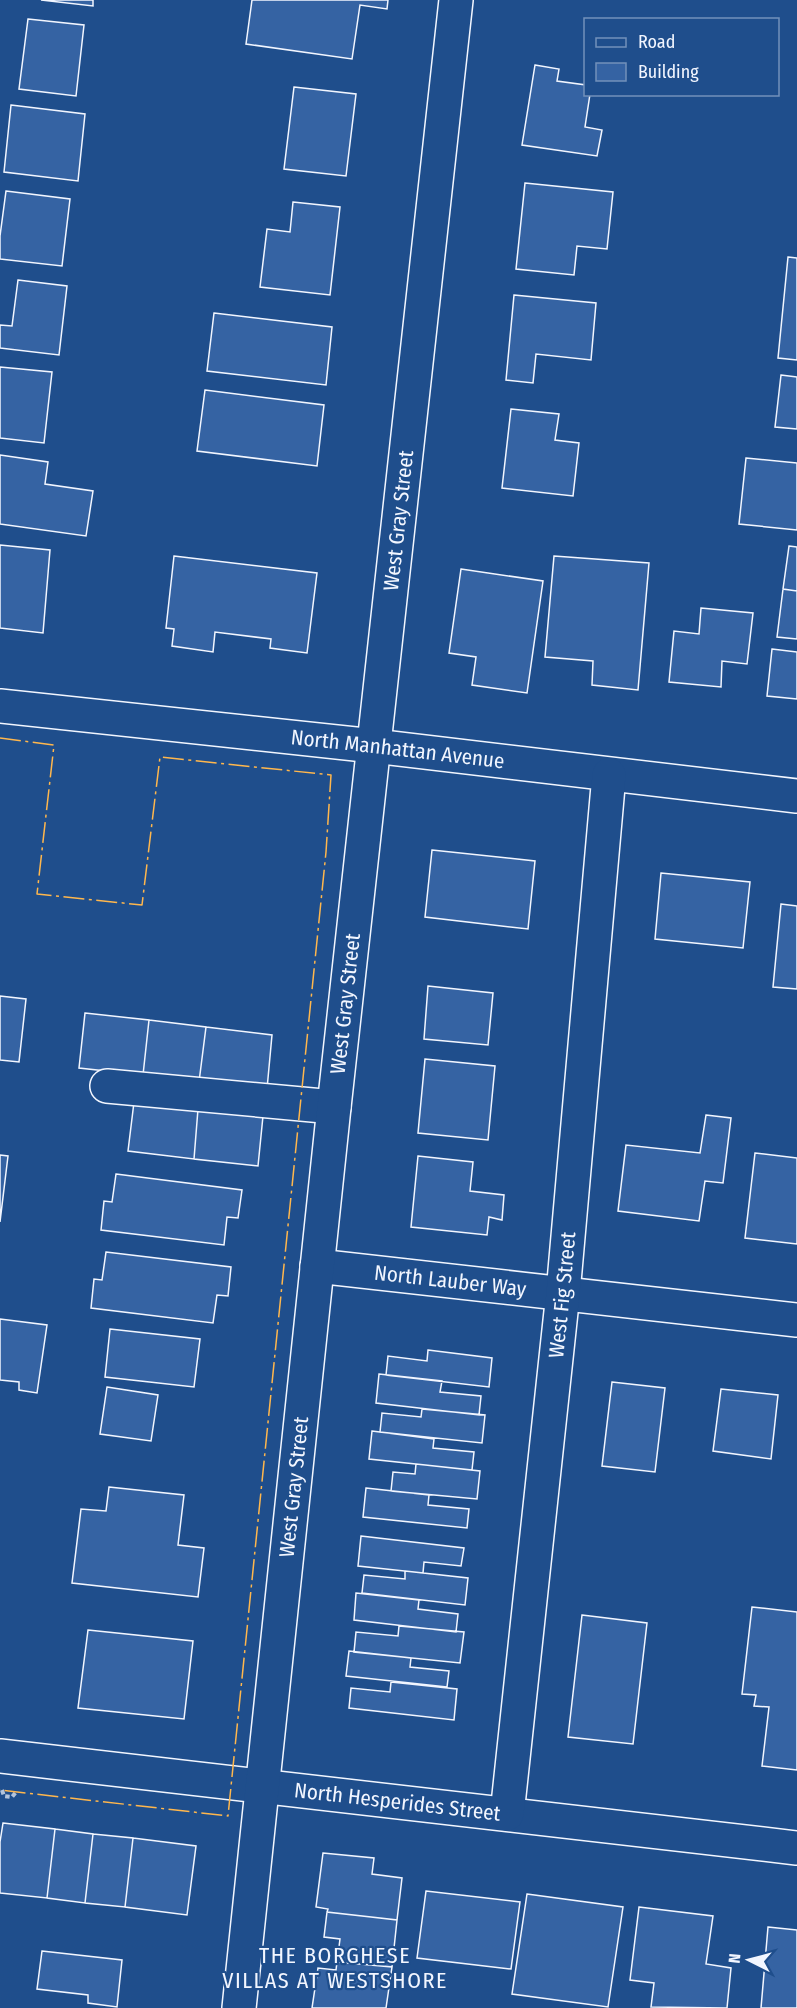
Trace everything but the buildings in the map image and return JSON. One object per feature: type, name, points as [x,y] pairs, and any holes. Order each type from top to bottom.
[{"type":"street","name":"West Gray Street","points":[[239,2008],[334,1107],[456,0]]},
{"type":"street","name":"North Manhattan Avenue","points":[[0,706],[374,746],[797,796]]},
{"type":"street","name":"West Fig Street","points":[[507,1814],[563,1293],[609,775]]},
{"type":"street","points":[[107,1086],[334,1107]]},
{"type":"street","name":"North Lauber Way","points":[[317,1266],[797,1320]]},
{"type":"street","name":"North Hesperides Street","points":[[0,1756],[797,1848]]},
{"type":"power","points":[[0,738],[54,745],[37,894],[142,905],[160,757],[331,775],[326,852],[228,1816],[0,1790]]},
{"type":"district","name":"THE BORGHESE VILLAS AT WESTSHORE","points":[[335,1968]]}]
